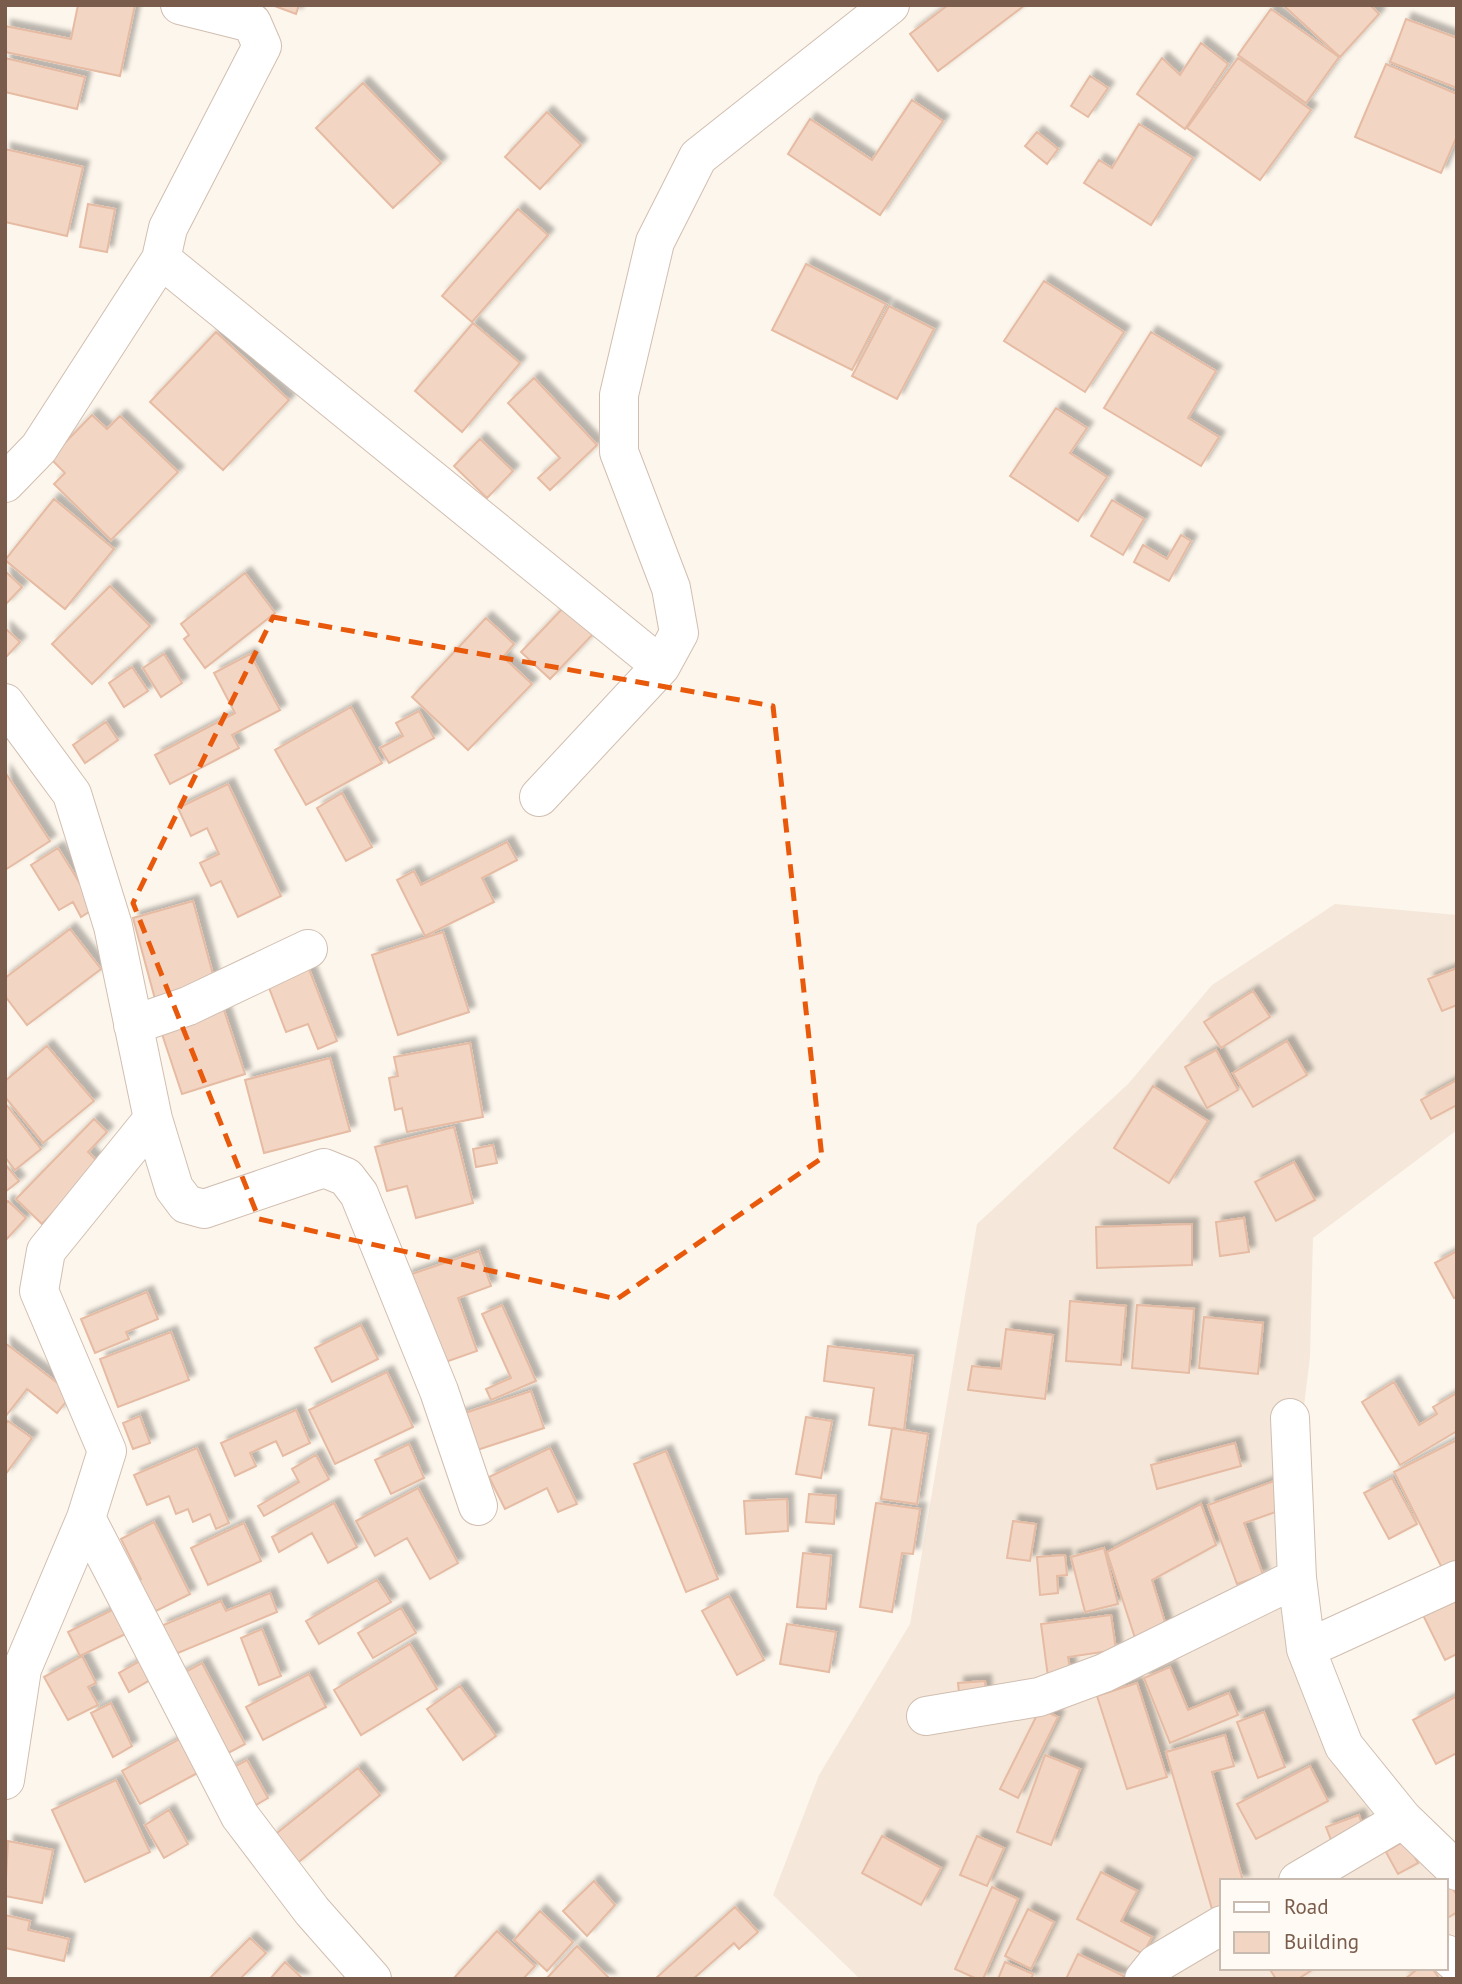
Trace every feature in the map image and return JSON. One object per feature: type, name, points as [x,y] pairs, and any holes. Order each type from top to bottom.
[{"type":"street","points":[[5,483],[39,447],[161,259],[168,228],[262,46],[252,23],[180,5]]},
{"type":"street","points":[[539,797],[661,666],[679,633],[671,588],[619,452],[620,395],[655,242],[698,157],[890,5]]},
{"type":"street","points":[[161,259],[661,666]]},
{"type":"street","points":[[5,703],[72,794],[113,926],[153,1119],[174,1188],[186,1204],[204,1209],[324,1168],[346,1177],[359,1194],[439,1391],[478,1506]]},
{"type":"street","points":[[133,1025],[188,1006],[308,949]]},
{"type":"street","points":[[5,1780],[22,1669],[86,1518],[107,1451],[38,1291],[46,1251],[153,1119]]},
{"type":"street","points":[[1290,1418],[1297,1578],[1306,1649],[1344,1746],[1403,1819],[1457,1871]]},
{"type":"street","points":[[86,1518],[240,1816],[312,1911],[372,1979]]},
{"type":"street","points":[[926,1716],[1039,1698],[1104,1673],[1297,1578]]},
{"type":"street","points":[[1306,1649],[1457,1580]]},
{"type":"street","points":[[1301,1879],[1403,1819]]},
{"type":"street","points":[[1144,1979],[1156,1964],[1220,1926]]},
{"type":"highlighted area","points":[[273,617],[773,706],[822,1158],[617,1299],[259,1219],[133,903]]},
{"type":"shaded area","points":[[1335,904],[1457,915],[1457,1130],[1313,1238],[1310,1357],[1295,1480],[1316,1717],[1457,1885],[1457,1979],[860,1979],[773,1895],[819,1775],[910,1624],[977,1224],[1128,1084],[1212,985]]},
{"type":"building","points":[[78,5],[135,5],[120,76],[5,52],[5,26],[71,39]]},
{"type":"building","points":[[272,5],[299,5],[296,14]]},
{"type":"building","points":[[948,5],[1025,5],[938,71],[910,34]]},
{"type":"building","points":[[1283,5],[1370,5],[1379,14],[1340,57]]},
{"type":"building","points":[[1271,9],[1339,57],[1306,103],[1238,55]]},
{"type":"building","points":[[1406,19],[1457,38],[1457,88],[1390,62]]},
{"type":"building","points":[[1201,43],[1228,64],[1185,129],[1137,94],[1162,58],[1180,75]]},
{"type":"building","points":[[5,58],[85,77],[77,109],[5,92]]},
{"type":"building","points":[[1238,58],[1311,110],[1260,180],[1187,128]]},
{"type":"building","points":[[1386,64],[1457,94],[1457,136],[1441,173],[1355,137]]},
{"type":"building","points":[[1090,76],[1108,88],[1088,117],[1071,106]]},
{"type":"building","points":[[363,83],[441,163],[393,208],[316,128]]},
{"type":"building","points":[[912,100],[943,121],[880,215],[788,154],[810,119],[872,160]]},
{"type":"building","points":[[547,112],[581,145],[540,189],[505,157]]},
{"type":"building","points":[[1139,124],[1193,158],[1151,225],[1084,183],[1099,160],[1112,168]]},
{"type":"building","points":[[1037,132],[1058,149],[1047,164],[1025,146]]},
{"type":"building","points":[[5,149],[83,167],[67,236],[5,222]]},
{"type":"building","points":[[88,204],[115,209],[107,252],[80,247]]},
{"type":"building","points":[[518,209],[548,235],[472,322],[442,296]]},
{"type":"building","points":[[806,264],[886,304],[852,370],[772,330]]},
{"type":"building","points":[[1044,281],[1124,332],[1085,392],[1004,341]]},
{"type":"building","points":[[889,306],[934,329],[897,399],[852,376]]},
{"type":"building","points":[[473,323],[520,363],[462,432],[415,391]]},
{"type":"building","points":[[216,332],[289,400],[223,470],[150,402]]},
{"type":"building","points":[[1151,332],[1216,371],[1188,418],[1219,437],[1201,466],[1104,408]]},
{"type":"building","points":[[534,378],[597,445],[550,490],[538,478],[560,458],[508,403]]},
{"type":"building","points":[[1056,408],[1087,428],[1070,453],[1107,477],[1078,521],[1010,476]]},
{"type":"building","points":[[92,415],[107,429],[120,416],[178,472],[111,540],[54,484],[65,473],[50,458]]},
{"type":"building","points":[[480,439],[513,471],[487,498],[454,466]]},
{"type":"building","points":[[54,499],[114,549],[65,609],[5,560]]},
{"type":"building","points":[[1112,500],[1144,519],[1123,555],[1091,536]]},
{"type":"building","points":[[1181,535],[1191,541],[1169,581],[1134,562],[1143,545],[1167,559]]},
{"type":"building","points":[[5,571],[22,587],[5,605]]},
{"type":"building","points":[[245,573],[275,613],[205,668],[184,639],[189,635],[181,624]]},
{"type":"building","points":[[110,586],[150,626],[92,684],[52,644]]},
{"type":"building","points":[[565,606],[594,633],[550,679],[521,652]]},
{"type":"building","points":[[486,618],[514,644],[503,657],[532,684],[468,750],[412,697]]},
{"type":"building","points":[[5,628],[20,642],[6,657],[5,656]]},
{"type":"building","points":[[164,654],[182,683],[161,697],[143,668]]},
{"type":"building","points":[[250,654],[280,710],[232,735],[239,748],[170,784],[155,755],[235,713],[214,673]]},
{"type":"building","points":[[132,667],[148,691],[124,707],[109,683]]},
{"type":"building","points":[[351,707],[382,763],[306,805],[275,750]]},
{"type":"building","points":[[419,711],[434,738],[389,763],[380,748],[403,736],[396,723]]},
{"type":"building","points":[[106,722],[118,740],[85,763],[73,745]]},
{"type":"building","points":[[5,772],[50,841],[5,870]]},
{"type":"building","points":[[228,784],[281,896],[238,917],[221,881],[211,886],[200,863],[219,854],[207,828],[191,836],[178,808]]},
{"type":"building","points":[[342,793],[372,847],[346,861],[317,808]]},
{"type":"building","points":[[507,842],[517,860],[482,878],[494,902],[425,936],[397,880],[414,871],[421,885]]},
{"type":"building","points":[[58,848],[95,908],[81,917],[73,902],[59,910],[31,865]]},
{"type":"building","points":[[193,901],[215,982],[155,999],[133,918]]},
{"type":"building","points":[[70,929],[101,969],[27,1025],[5,996],[5,978]]},
{"type":"building","points":[[443,932],[469,1012],[398,1035],[372,955]]},
{"type":"building","points":[[307,964],[337,1041],[318,1049],[308,1024],[286,1032],[266,980]]},
{"type":"building","points":[[1457,968],[1457,1005],[1442,1011],[1428,979]]},
{"type":"building","points":[[1253,991],[1270,1017],[1221,1048],[1204,1022]]},
{"type":"building","points":[[222,1004],[245,1074],[182,1094],[159,1025]]},
{"type":"building","points":[[1287,1041],[1307,1075],[1253,1107],[1233,1073]]},
{"type":"building","points":[[470,1043],[483,1117],[407,1132],[402,1108],[395,1110],[389,1078],[398,1076],[394,1057]]},
{"type":"building","points":[[47,1046],[94,1101],[43,1143],[5,1097],[5,1081]]},
{"type":"building","points":[[1216,1050],[1238,1090],[1207,1108],[1185,1067]]},
{"type":"building","points":[[330,1058],[350,1131],[264,1153],[245,1080]]},
{"type":"building","points":[[1457,1080],[1457,1105],[1431,1119],[1421,1100]]},
{"type":"building","points":[[1153,1086],[1208,1121],[1169,1183],[1114,1148]]},
{"type":"building","points":[[5,1103],[41,1149],[15,1170],[5,1157]]},
{"type":"building","points":[[94,1119],[107,1132],[88,1152],[107,1171],[76,1188],[42,1224],[16,1199]]},
{"type":"building","points":[[454,1127],[473,1203],[416,1218],[407,1186],[387,1191],[375,1147]]},
{"type":"building","points":[[493,1145],[497,1163],[476,1167],[473,1149]]},
{"type":"building","points":[[1294,1162],[1315,1200],[1276,1221],[1255,1182]]},
{"type":"building","points":[[5,1164],[19,1181],[5,1192]]},
{"type":"building","points":[[8,1201],[26,1218],[5,1241],[5,1204]]},
{"type":"building","points":[[1244,1218],[1249,1252],[1220,1256],[1216,1222]]},
{"type":"building","points":[[1192,1224],[1192,1265],[1097,1268],[1096,1227]]},
{"type":"building","points":[[479,1251],[491,1286],[458,1298],[477,1351],[437,1365],[406,1276]]},
{"type":"building","points":[[1457,1251],[1457,1297],[1454,1298],[1435,1263]]},
{"type":"building","points":[[147,1292],[158,1319],[126,1332],[129,1339],[95,1353],[81,1319]]},
{"type":"building","points":[[1070,1301],[1126,1306],[1121,1365],[1066,1361]]},
{"type":"building","points":[[502,1305],[536,1381],[491,1400],[486,1389],[511,1378],[482,1314]]},
{"type":"building","points":[[1137,1305],[1194,1309],[1189,1373],[1132,1368]]},
{"type":"building","points":[[1204,1317],[1263,1323],[1258,1374],[1199,1368]]},
{"type":"building","points":[[361,1325],[378,1359],[332,1382],[315,1348]]},
{"type":"building","points":[[1006,1329],[1053,1335],[1045,1399],[968,1390],[972,1366],[1001,1369]]},
{"type":"building","points":[[171,1332],[189,1380],[118,1407],[100,1359]]},
{"type":"building","points":[[5,1343],[72,1394],[57,1413],[27,1389],[5,1417]]},
{"type":"building","points":[[828,1346],[913,1356],[904,1430],[869,1425],[874,1388],[824,1381]]},
{"type":"building","points":[[387,1372],[413,1427],[335,1464],[309,1410]]},
{"type":"building","points":[[1394,1382],[1419,1425],[1437,1414],[1433,1407],[1457,1393],[1457,1431],[1400,1465],[1362,1402]]},
{"type":"building","points":[[531,1391],[544,1428],[468,1453],[456,1416]]},
{"type":"building","points":[[296,1410],[310,1443],[283,1456],[276,1441],[250,1453],[256,1466],[235,1476],[221,1443]]},
{"type":"building","points":[[140,1416],[150,1443],[133,1449],[123,1423]]},
{"type":"building","points":[[806,1417],[832,1421],[821,1478],[796,1474]]},
{"type":"building","points":[[8,1421],[32,1438],[5,1475],[5,1425]]},
{"type":"building","points":[[892,1428],[928,1434],[917,1504],[881,1499]]},
{"type":"building","points":[[1457,1440],[1457,1563],[1443,1570],[1394,1472]]},
{"type":"building","points":[[1235,1443],[1241,1466],[1157,1489],[1151,1465]]},
{"type":"building","points":[[409,1444],[424,1478],[391,1494],[375,1460]]},
{"type":"building","points":[[197,1448],[229,1523],[216,1529],[210,1514],[193,1522],[188,1509],[176,1514],[169,1496],[147,1505],[134,1475]]},
{"type":"building","points":[[550,1448],[577,1504],[558,1512],[547,1488],[505,1509],[489,1477]]},
{"type":"building","points":[[666,1451],[718,1579],[686,1592],[634,1464]]},
{"type":"building","points":[[316,1455],[329,1479],[264,1516],[258,1506],[299,1482],[292,1469]]},
{"type":"building","points":[[1392,1478],[1417,1524],[1389,1539],[1364,1493]]},
{"type":"building","points":[[1277,1480],[1287,1508],[1244,1523],[1263,1575],[1237,1584],[1208,1505]]},
{"type":"building","points":[[418,1488],[458,1563],[430,1579],[407,1538],[375,1556],[356,1521]]},
{"type":"building","points":[[809,1494],[836,1496],[834,1524],[806,1522]]},
{"type":"building","points":[[787,1499],[788,1531],[746,1534],[744,1501]]},
{"type":"building","points":[[334,1503],[357,1547],[328,1563],[312,1533],[279,1552],[272,1537]]},
{"type":"building","points":[[876,1503],[920,1509],[913,1554],[902,1553],[892,1612],[860,1607]]},
{"type":"building","points":[[1201,1504],[1216,1545],[1152,1580],[1168,1632],[1136,1641],[1107,1552]]},
{"type":"building","points":[[1013,1521],[1036,1524],[1030,1561],[1007,1558]]},
{"type":"building","points":[[154,1522],[190,1594],[152,1613],[137,1581],[141,1579],[121,1539]]},
{"type":"building","points":[[244,1523],[261,1561],[208,1585],[191,1548]]},
{"type":"building","points":[[1104,1548],[1118,1604],[1085,1612],[1071,1557]]},
{"type":"building","points":[[803,1553],[831,1556],[826,1609],[797,1607]]},
{"type":"building","points":[[1065,1555],[1067,1575],[1057,1576],[1058,1593],[1040,1595],[1037,1557]]},
{"type":"building","points":[[377,1580],[391,1602],[319,1644],[306,1621]]},
{"type":"building","points":[[270,1593],[277,1612],[173,1655],[161,1626],[221,1601],[226,1611]]},
{"type":"building","points":[[729,1596],[764,1660],[737,1675],[702,1611]]},
{"type":"building","points":[[1457,1596],[1457,1654],[1445,1660],[1422,1613]]},
{"type":"building","points":[[126,1603],[138,1628],[80,1656],[68,1632]]},
{"type":"building","points":[[401,1608],[416,1633],[373,1658],[358,1633]]},
{"type":"building","points":[[1111,1615],[1116,1650],[1068,1657],[1071,1674],[1048,1677],[1041,1624]]},
{"type":"building","points":[[787,1624],[836,1632],[829,1672],[780,1664]]},
{"type":"building","points":[[262,1629],[281,1676],[259,1685],[241,1638]]},
{"type":"building","points":[[410,1644],[437,1689],[361,1735],[334,1690]]},
{"type":"building","points":[[82,1656],[96,1683],[88,1687],[98,1705],[68,1720],[44,1677]]},
{"type":"building","points":[[147,1657],[157,1676],[129,1692],[119,1673]]},
{"type":"building","points":[[202,1663],[245,1744],[217,1759],[174,1678]]},
{"type":"building","points":[[1170,1667],[1188,1710],[1229,1693],[1238,1715],[1170,1743],[1144,1678]]},
{"type":"building","points":[[309,1674],[326,1707],[263,1740],[246,1707]]},
{"type":"building","points":[[985,1681],[986,1699],[960,1702],[958,1683]]},
{"type":"building","points":[[1137,1683],[1167,1777],[1127,1789],[1097,1696]]},
{"type":"building","points":[[460,1686],[496,1736],[463,1760],[427,1709]]},
{"type":"building","points":[[1457,1696],[1457,1753],[1436,1764],[1413,1720]]},
{"type":"building","points":[[111,1703],[132,1746],[113,1757],[91,1713]]},
{"type":"building","points":[[1040,1709],[1058,1717],[1018,1798],[1000,1789]]},
{"type":"building","points":[[1264,1712],[1285,1767],[1258,1778],[1237,1722]]},
{"type":"building","points":[[1225,1735],[1234,1766],[1212,1772],[1242,1879],[1220,1879],[1220,1907],[1212,1909],[1166,1752]]},
{"type":"building","points":[[185,1736],[203,1770],[140,1804],[122,1771]]},
{"type":"building","points":[[1045,1755],[1080,1769],[1051,1845],[1017,1832]]},
{"type":"building","points":[[247,1760],[268,1798],[249,1809],[228,1770]]},
{"type":"building","points":[[1310,1766],[1328,1801],[1256,1839],[1237,1804]]},
{"type":"building","points":[[358,1768],[380,1795],[295,1865],[272,1837]]},
{"type":"building","points":[[116,1780],[150,1852],[85,1882],[52,1810]]},
{"type":"building","points":[[169,1810],[188,1844],[164,1858],[145,1825]]},
{"type":"building","points":[[1359,1815],[1367,1839],[1335,1850],[1326,1827]]},
{"type":"building","points":[[882,1836],[941,1868],[921,1905],[862,1873]]},
{"type":"building","points":[[977,1836],[1004,1848],[987,1886],[960,1875]]},
{"type":"building","points":[[1406,1840],[1418,1863],[1398,1874],[1386,1852]]},
{"type":"building","points":[[8,1841],[53,1850],[42,1903],[5,1896]]},
{"type":"building","points":[[1101,1872],[1137,1891],[1121,1921],[1152,1937],[1143,1954],[1077,1919]]},
{"type":"building","points":[[594,1881],[615,1905],[587,1936],[563,1911]]},
{"type":"building","points":[[1448,1882],[1457,1895],[1457,1912],[1448,1918]]},
{"type":"building","points":[[992,1887],[1018,1899],[983,1979],[977,1979],[955,1969]]},
{"type":"building","points":[[735,1907],[758,1932],[739,1949],[734,1943],[693,1979],[655,1979]]},
{"type":"building","points":[[1028,1909],[1054,1922],[1031,1969],[1005,1956]]},
{"type":"building","points":[[540,1911],[573,1942],[547,1971],[514,1940]]},
{"type":"building","points":[[5,1915],[30,1921],[28,1930],[69,1939],[64,1961],[5,1948]]},
{"type":"building","points":[[497,1931],[535,1966],[523,1979],[453,1979]]},
{"type":"building","points":[[250,1938],[266,1953],[240,1979],[209,1979]]},
{"type":"building","points":[[577,1946],[610,1979],[546,1979]]},
{"type":"building","points":[[1078,1954],[1130,1979],[1066,1979]]},
{"type":"building","points":[[285,1962],[303,1979],[270,1979]]},
{"type":"building","points":[[1005,1962],[1033,1974],[1031,1979],[998,1979]]},
{"type":"building","points":[[1270,1970],[1312,1970],[1298,1979],[1276,1979]]},
{"type":"building","points":[[1416,1970],[1433,1970],[1439,1978],[1405,1979]]}]
